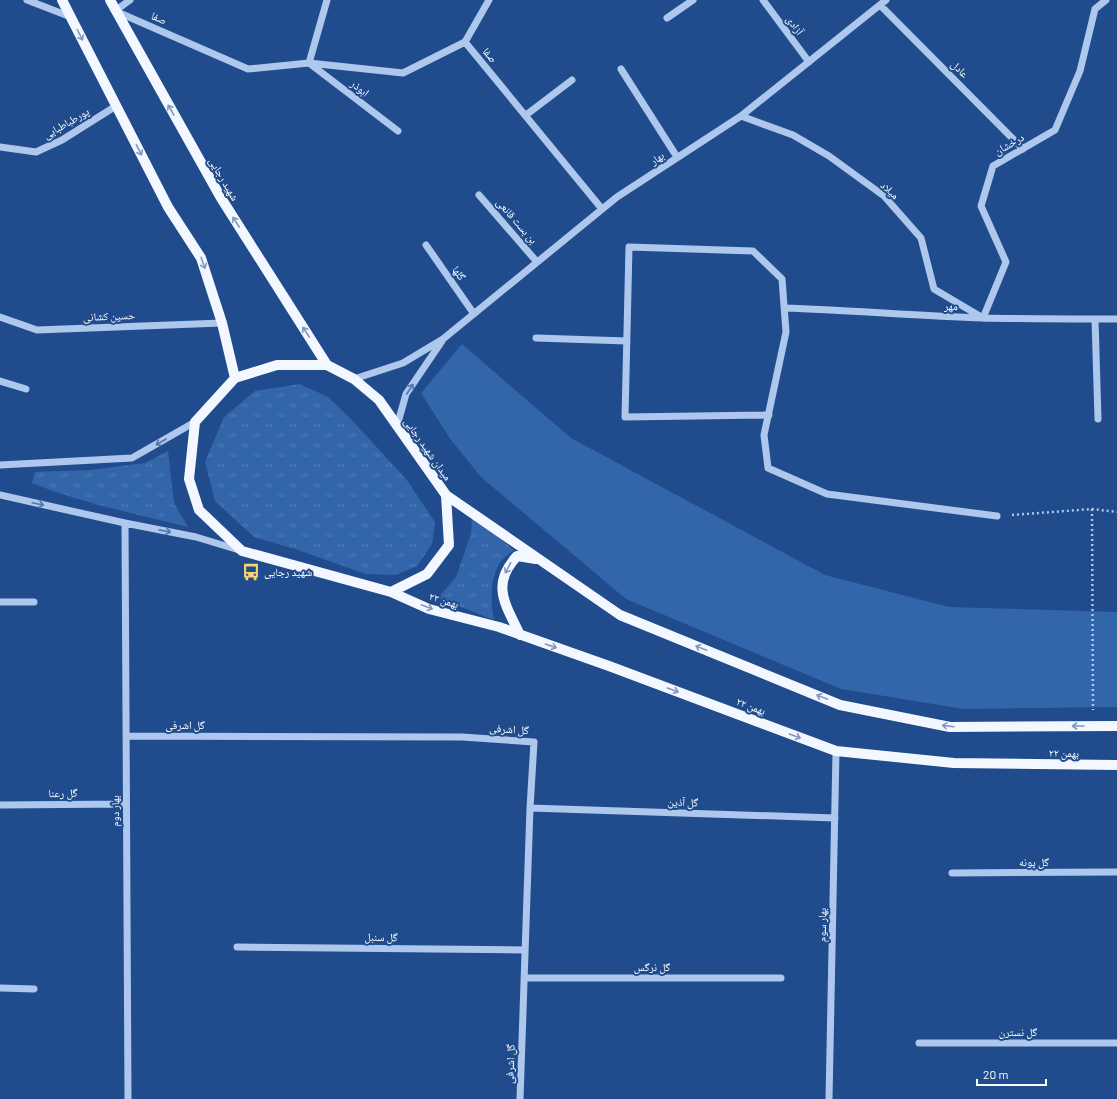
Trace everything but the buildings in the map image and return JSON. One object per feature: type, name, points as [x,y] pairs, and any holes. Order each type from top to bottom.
[{"type":"main road","points":[[62,0],[168,207],[201,258],[222,324],[235,378],[195,422],[189,479],[199,510],[242,551],[391,592]]},
{"type":"main road","name":"شهید رجایی","points":[[110,0],[221,198],[327,365]]},
{"type":"main road","name":"میدان شهید رجایی","points":[[235,378],[277,365],[327,365],[354,379],[379,400],[446,495],[449,545],[427,574],[391,592]]},
{"type":"main road","points":[[446,495],[620,615],[840,705],[950,727],[1117,726]]},
{"type":"main road","points":[[520,635],[504,602],[502,582],[508,566],[517,556],[540,560]]},
{"type":"main road","name":"۲۲ بهمن","points":[[391,592],[429,609],[499,627],[609,666],[836,751],[954,764],[1117,765]]},
{"type":"street","points":[[28,0],[71,17]]},
{"type":"street","points":[[115,11],[130,0]]},
{"type":"street","points":[[309,63],[328,0]]},
{"type":"street","points":[[465,42],[488,0]]},
{"type":"street","points":[[667,18],[692,0]]},
{"type":"street","name":"آزادی","points":[[763,0],[809,62]]},
{"type":"street","name":"درخشان","points":[[983,318],[1006,262],[981,206],[993,166],[1055,130],[1080,71],[1096,9],[1106,0]]},
{"type":"street","name":"بهار","points":[[443,339],[616,197],[741,116],[883,2]]},
{"type":"street","name":"عادل","points":[[883,2],[1023,149]]},
{"type":"street","name":"صفا","points":[[115,11],[248,69],[309,63],[403,73],[465,42],[602,208]]},
{"type":"street","name":"ابوذر","points":[[309,63],[398,131]]},
{"type":"street","points":[[621,69],[677,157]]},
{"type":"street","points":[[526,115],[572,80]]},
{"type":"street","name":"پورطباطبایی","points":[[0,147],[36,152],[62,140],[116,106]]},
{"type":"street","name":"میلاد","points":[[741,116],[793,135],[829,156],[884,196],[921,238],[934,289],[983,318]]},
{"type":"street","name":"بن بست قانعی","points":[[479,195],[537,262]]},
{"type":"street","name":"گلها","points":[[426,245],[474,314]]},
{"type":"street","points":[[769,415],[625,417],[629,247],[753,251],[782,279],[786,332],[769,415],[764,435],[768,468],[827,494],[997,516]]},
{"type":"street","name":"مهر","points":[[784,308],[983,318],[1117,319]]},
{"type":"street","name":"حسین کشانی","points":[[0,317],[37,330],[222,324]]},
{"type":"street","points":[[1095,319],[1098,419]]},
{"type":"street","points":[[536,338],[627,341]]},
{"type":"street","points":[[354,379],[403,363],[443,339]]},
{"type":"street","points":[[397,426],[406,394],[443,339]]},
{"type":"street","points":[[0,381],[26,389]]},
{"type":"street","points":[[0,466],[132,458],[195,422]]},
{"type":"street","points":[[0,495],[196,537],[242,551]]},
{"type":"street","name":"بهار دوم","points":[[125,523],[128,1099]]},
{"type":"street","points":[[0,602],[34,602]]},
{"type":"street","name":"گل اشرفی","points":[[126,736],[462,737],[534,742],[530,808],[520,1099]]},
{"type":"street","name":"بهار سوم","points":[[829,1099],[836,751]]},
{"type":"street","name":"گل رعنا","points":[[0,805],[126,804]]},
{"type":"street","name":"گل آذین","points":[[530,808],[835,818]]},
{"type":"street","name":"گل پونه","points":[[952,873],[1117,872]]},
{"type":"street","name":"گل سنبل","points":[[237,947],[525,950]]},
{"type":"street","name":"گل نرگس","points":[[524,978],[781,978]]},
{"type":"street","points":[[0,988],[34,989]]},
{"type":"street","name":"گل نسترن","points":[[920,1043],[1117,1043]]},
{"type":"path","points":[[997,516],[1092,509],[1117,512]]},
{"type":"path","points":[[1092,509],[1093,726]]},
{"type":"green space","points":[[462,344],[571,438],[825,575],[949,607],[1117,612],[1117,707],[964,709],[841,689],[626,599],[481,477],[451,440],[421,393]]},
{"type":"green space","points":[[300,384],[328,397],[349,417],[406,479],[435,522],[432,544],[417,566],[396,575],[366,574],[295,549],[254,537],[215,501],[205,462],[224,417],[255,391]]},
{"type":"green space","points":[[168,451],[174,503],[188,527],[90,502],[32,483],[35,472],[90,470],[145,463]]},
{"type":"green space","points":[[472,517],[514,550],[502,560],[495,573],[492,589],[494,620],[438,598],[456,577],[471,534]]},
{"type":"place","name":"شهید رجایی","points":[[251,572]]}]
